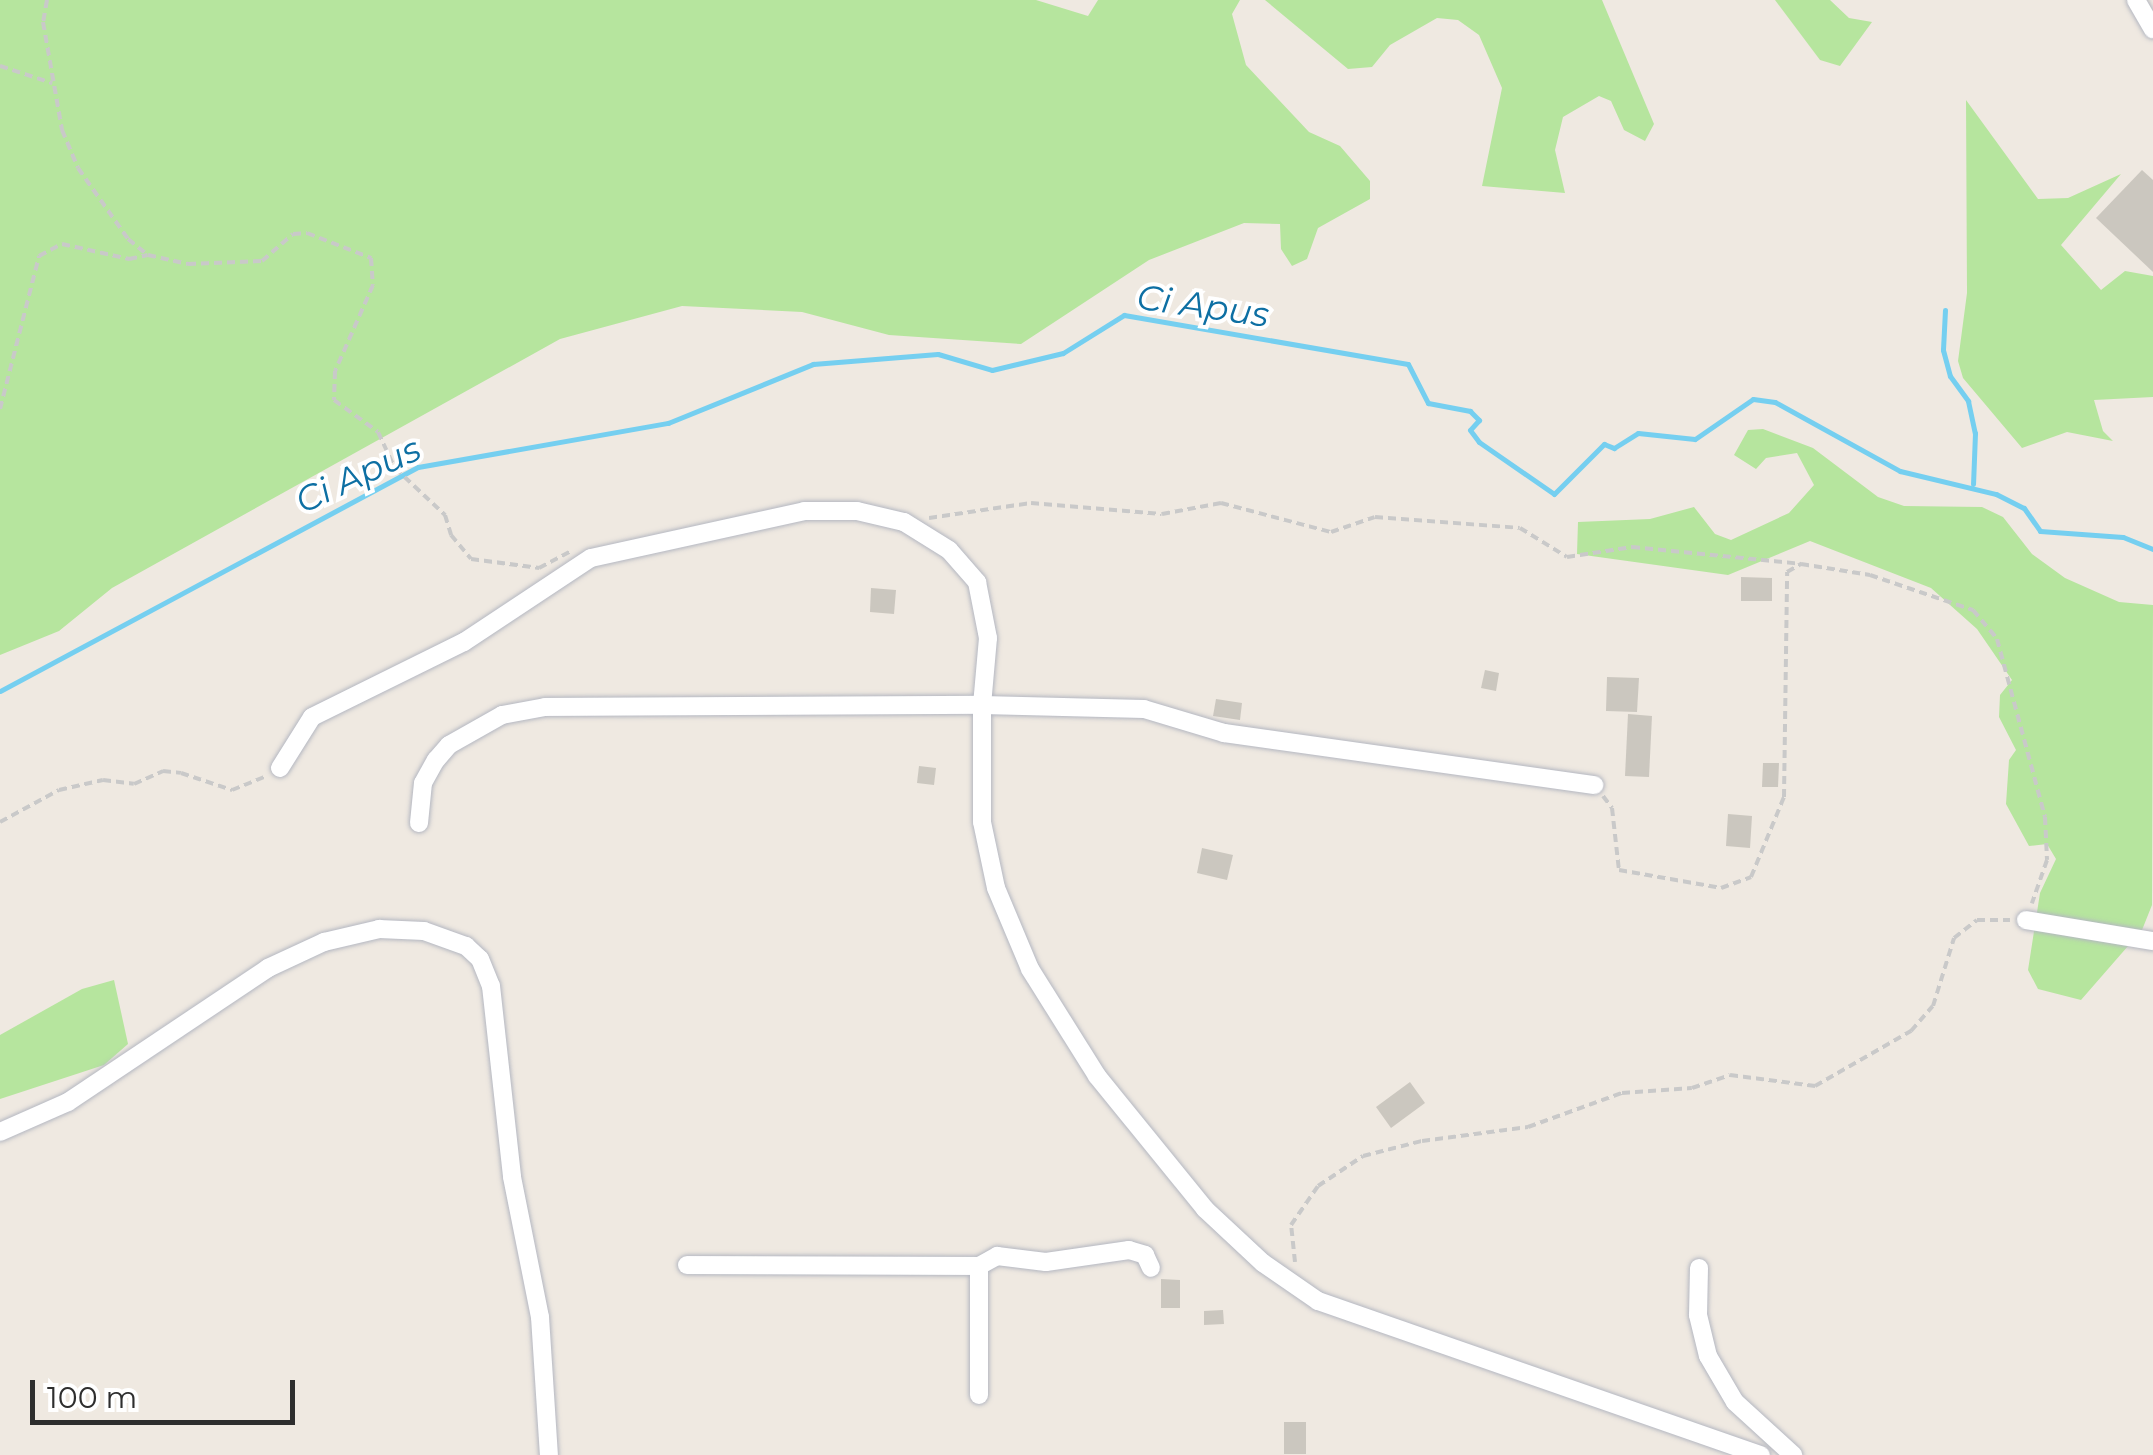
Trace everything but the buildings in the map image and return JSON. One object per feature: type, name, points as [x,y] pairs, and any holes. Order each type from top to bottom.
[{"type":"street","points":[[2136,0],[2153,29]]},
{"type":"street","points":[[280,768],[312,718],[464,642],[591,558],[804,511],[857,511],[904,522],[949,550],[977,582],[987,609],[982,822],[996,888],[1030,969],[1097,1076],[1205,1209],[1263,1263],[1318,1301],[1761,1455]]},
{"type":"street","points":[[418,823],[423,783],[449,745],[502,715],[545,707],[1144,708],[1224,733],[1594,784]]},
{"type":"street","points":[[2026,920],[2153,941]]},
{"type":"street","points":[[0,1132],[68,1102],[268,968],[324,942],[379,929],[424,932],[466,946],[480,959],[491,986],[512,1178],[540,1317],[549,1455]]},
{"type":"street","points":[[687,1265],[979,1266],[997,1256],[1046,1262],[1129,1250],[1145,1254],[1150,1268]]},
{"type":"street","points":[[979,1266],[979,1395]]},
{"type":"street","points":[[1698,1268],[1698,1315],[1708,1356],[1735,1402],[1793,1455]]},
{"type":"path","points":[[47,0],[43,22],[54,84],[78,168],[128,239],[148,255],[188,264],[262,261],[293,234],[308,233],[371,258],[373,285],[335,371],[334,400],[378,432],[395,468],[445,516],[450,535],[471,559],[538,568],[566,550],[591,558]]},
{"type":"path","points":[[0,66],[54,84]]},
{"type":"path","points":[[0,409],[38,256],[62,244],[129,260],[148,255]]},
{"type":"path","points":[[904,522],[1030,503],[1162,514],[1221,503],[1330,532],[1374,518],[1520,528],[1566,557],[1632,547],[1870,575],[1973,610],[1997,638],[2044,817],[2047,860],[2026,920],[1976,920],[1954,938],[1933,1006],[1912,1031],[1815,1086],[1730,1076],[1692,1088],[1622,1093],[1528,1127],[1422,1141],[1363,1156],[1318,1186],[1291,1225],[1292,1258],[1301,1272]]},
{"type":"path","points":[[1594,784],[1612,808],[1618,870],[1722,888],[1751,877],[1784,797],[1787,572],[1801,564]]},
{"type":"path","points":[[0,822],[59,790],[103,780],[134,784],[162,771],[181,772],[232,790],[280,768]]},
{"type":"green space","points":[[0,0],[1036,0],[1088,16],[1098,0],[1240,0],[1232,14],[1246,65],[1309,132],[1340,146],[1370,181],[1370,199],[1318,228],[1307,259],[1292,266],[1281,249],[1280,224],[1244,223],[1149,260],[1021,344],[889,335],[802,312],[682,306],[560,339],[112,588],[59,631],[0,655]]},
{"type":"green space","points":[[1265,0],[1602,0],[1654,124],[1645,141],[1624,130],[1611,101],[1599,96],[1563,117],[1555,150],[1565,193],[1482,186],[1502,88],[1479,35],[1458,20],[1437,18],[1390,45],[1372,67],[1348,69]]},
{"type":"green space","points":[[1775,0],[1830,0],[1849,18],[1872,22],[1840,66],[1820,60]]},
{"type":"green space","points":[[1966,100],[2038,199],[2068,198],[2121,174],[2061,245],[2101,290],[2125,271],[2153,276],[2153,397],[2094,400],[2103,431],[2113,441],[2067,432],[2022,448],[1963,378],[1958,361],[1967,293]]},
{"type":"green space","points":[[1763,429],[1813,448],[1878,497],[1904,506],[1982,507],[2003,517],[2032,554],[2065,578],[2119,602],[2153,605],[2152,905],[2142,930],[2081,1000],[2038,989],[2028,970],[2040,893],[2056,859],[2047,844],[2029,846],[2006,804],[2009,760],[2016,750],[1999,717],[2000,695],[2012,680],[1977,629],[1931,588],[1810,541],[1728,575],[1577,554],[1578,522],[1650,519],[1694,507],[1715,534],[1731,540],[1789,513],[1814,485],[1797,453],[1766,458],[1756,469],[1734,455],[1748,430]]},
{"type":"green space","points":[[114,980],[128,1044],[104,1065],[0,1099],[0,1035],[82,989]]},
{"type":"waterway","points":[[1945,310],[1943,350],[1950,376],[1968,401],[1975,433],[1973,484]]},
{"type":"waterway","name":"Ci Apus","points":[[0,691],[418,467],[668,423],[813,364],[938,354],[992,370],[1063,353],[1124,315],[1408,364],[1428,403],[1470,411],[1479,420],[1470,430],[1479,442],[1554,494],[1604,444],[1614,448],[1638,433],[1695,439],[1753,399],[1775,402],[1900,471],[1996,494],[2024,508],[2040,531],[2123,537],[2153,549]]}]
